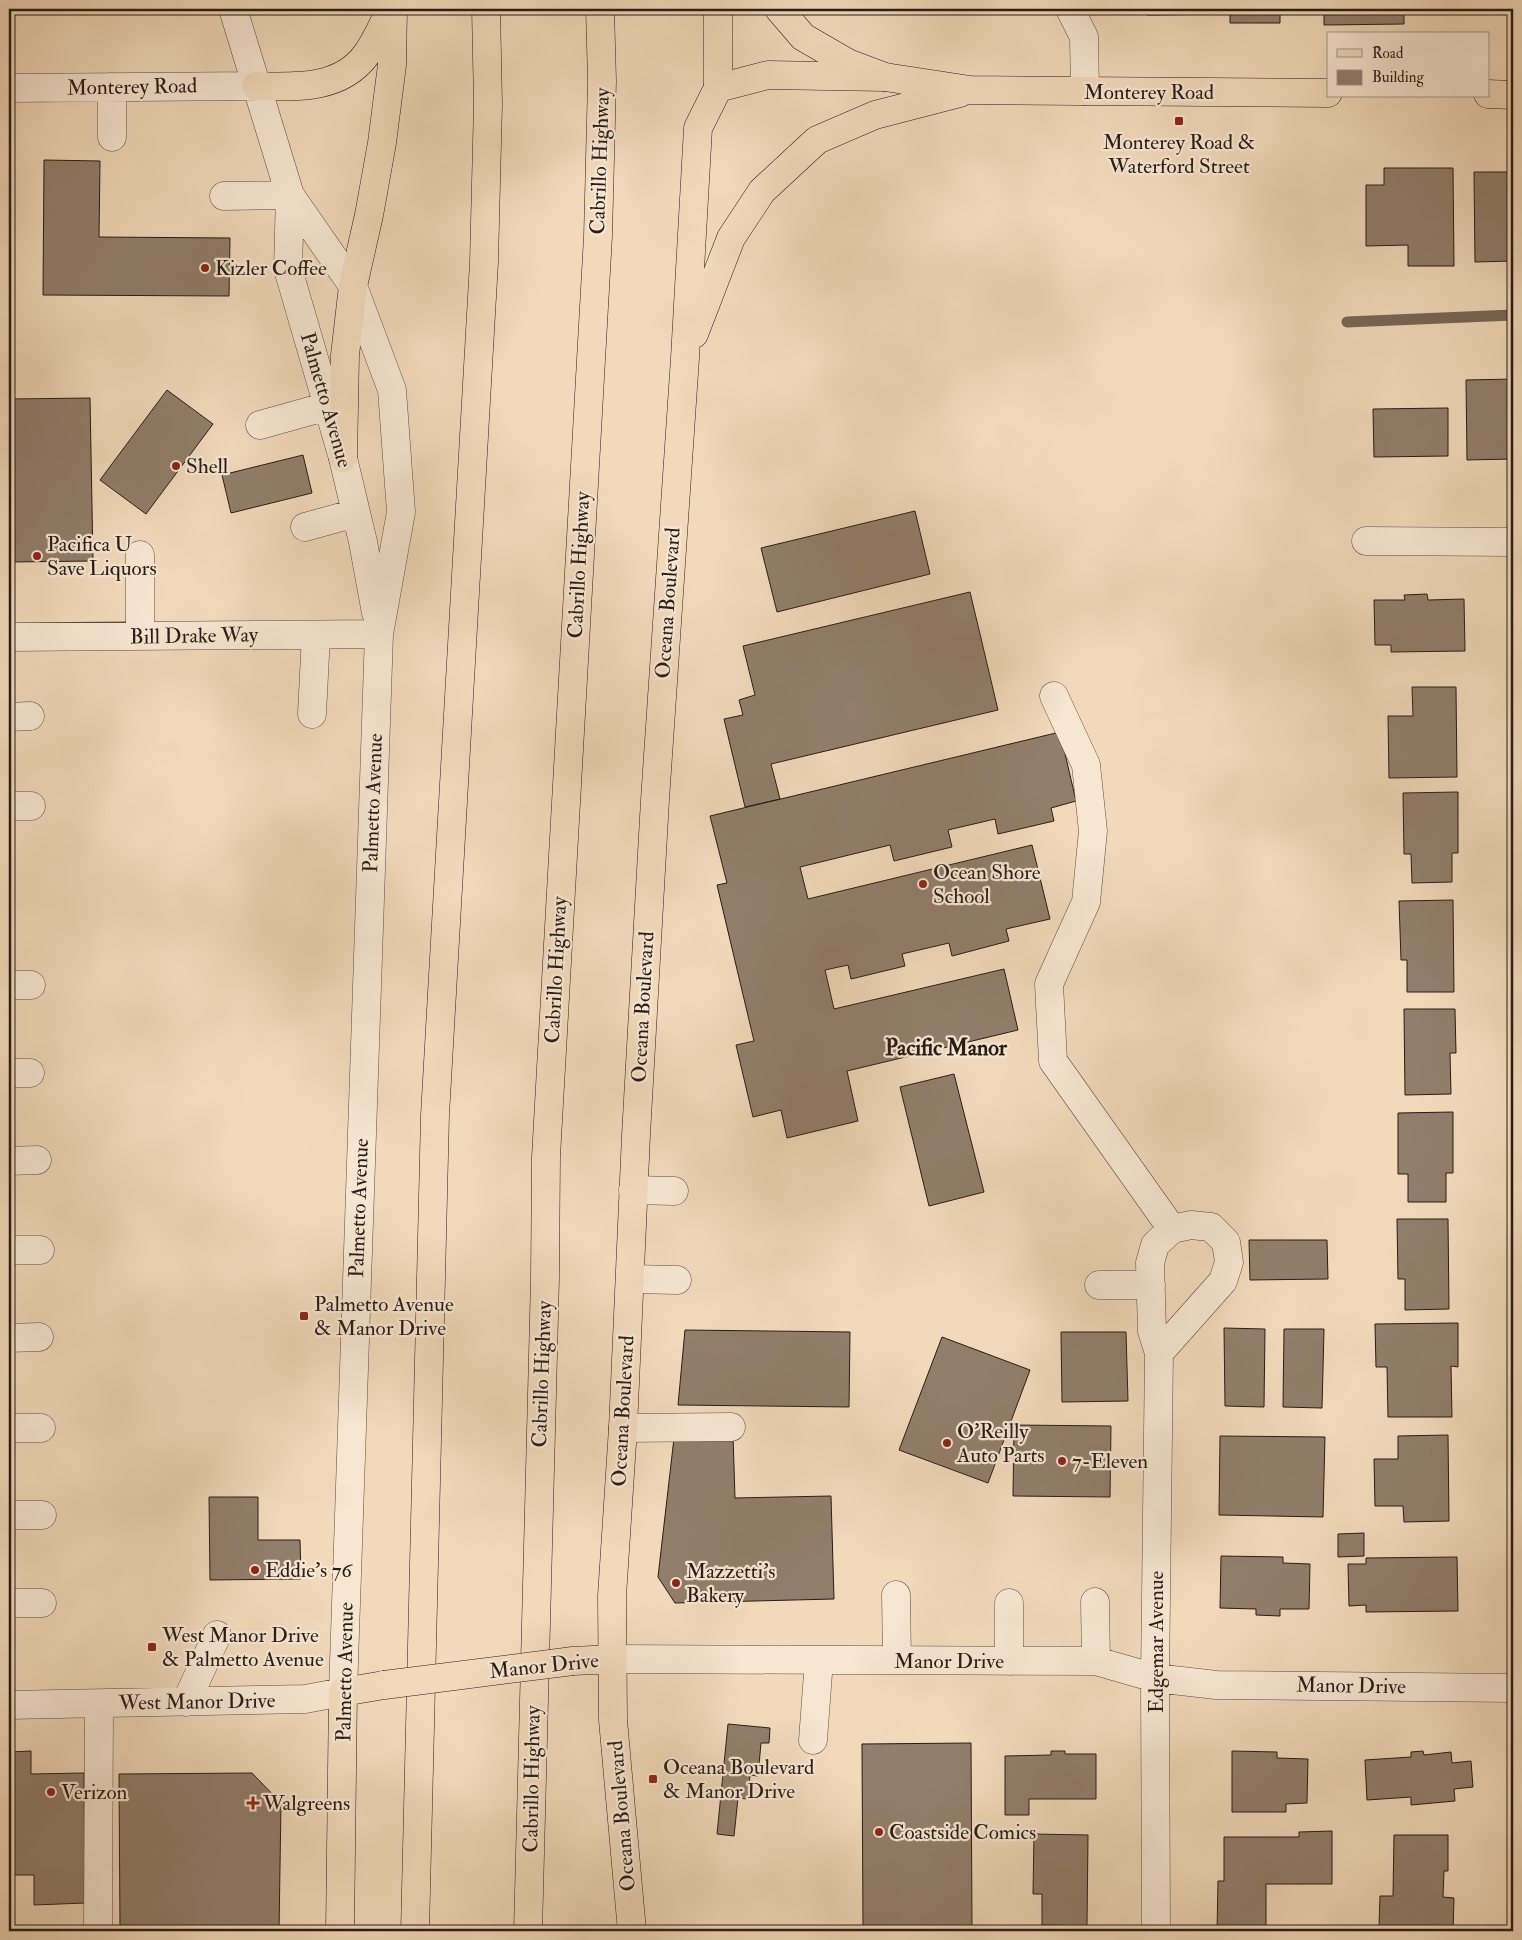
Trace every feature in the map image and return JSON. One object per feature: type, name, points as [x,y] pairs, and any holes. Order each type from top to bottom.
[{"type":"main road","points":[[256,86],[295,87],[322,84],[346,73],[366,56],[391,9]]},
{"type":"main road","points":[[343,458],[345,355],[353,286],[369,215],[382,143],[392,65],[391,9]]},
{"type":"main road","points":[[415,1931],[435,1115],[484,262],[488,104],[486,9]]},
{"type":"main road","name":"Cabrillo Highway","points":[[528,1931],[545,1278],[546,1158],[597,246],[601,149],[600,9]]},
{"type":"main road","points":[[718,9],[718,88]]},
{"type":"main road","points":[[779,9],[803,37],[848,63],[885,77]]},
{"type":"main road","name":"Monterey Road","points":[[718,88],[768,74],[885,77],[970,90],[1327,93]]},
{"type":"main road","name":"Oceana Boulevard","points":[[632,1931],[613,1720],[612,1596],[623,1428],[633,1190],[655,800],[685,358],[698,128],[718,88]]},
{"type":"main road","name":"Monterey Road","points":[[685,358],[731,238],[762,191],[817,140],[875,115],[970,90]]},
{"type":"main road","points":[[1490,94],[1513,95]]},
{"type":"main road","name":"Manor Drive","points":[[384,1685],[573,1661],[612,1659]]},
{"type":"main road","name":"West Manor Drive","points":[[343,1692],[384,1685]]},
{"type":"main road","name":"Palmetto Avenue","points":[[340,1931],[343,1692]]},
{"type":"street","name":"Palmetto Avenue","points":[[233,9],[290,195],[353,286],[392,390],[400,512],[379,634],[343,1692]]},
{"type":"street","points":[[1070,9],[1084,37],[1084,91]]},
{"type":"street","name":"Monterey Road","points":[[9,88],[256,86]]},
{"type":"street","points":[[112,87],[112,137]]},
{"type":"street","name":"Palmetto Avenue","points":[[290,195],[288,269],[343,458],[364,542],[379,634]]},
{"type":"street","points":[[224,196],[290,195]]},
{"type":"street","points":[[260,425],[328,406]]},
{"type":"street","points":[[305,527],[356,512]]},
{"type":"street","points":[[1366,541],[1513,542]]},
{"type":"street","points":[[140,555],[140,636]]},
{"type":"street","name":"Bill Drake Way","points":[[9,637],[379,634]]},
{"type":"street","points":[[312,714],[316,635]]},
{"type":"street","points":[[1054,696],[1086,765],[1093,831],[1086,902],[1049,984],[1054,1061],[1172,1229],[1191,1225],[1211,1228],[1226,1242],[1229,1262],[1223,1281],[1159,1353]]},
{"type":"street","points":[[9,1161],[37,1160]]},
{"type":"street","points":[[633,1190],[674,1191]]},
{"type":"street","name":"Edgemar Avenue","points":[[1156,1931],[1159,1353],[1152,1331],[1150,1263],[1155,1245],[1172,1229]]},
{"type":"street","points":[[9,1250],[40,1250]]},
{"type":"street","points":[[630,1279],[677,1280]]},
{"type":"street","points":[[1099,1285],[1151,1286]]},
{"type":"street","points":[[9,1338],[39,1337]]},
{"type":"street","points":[[623,1428],[731,1427]]},
{"type":"street","points":[[9,1428],[41,1428]]},
{"type":"street","points":[[9,1515],[42,1515]]},
{"type":"street","points":[[896,1595],[897,1660]]},
{"type":"street","points":[[1095,1602],[1096,1661]]},
{"type":"street","points":[[9,1603],[42,1603]]},
{"type":"street","points":[[1009,1603],[1009,1661]]},
{"type":"street","points":[[186,1702],[217,1635]]},
{"type":"street","name":"Manor Drive","points":[[612,1659],[1096,1661],[1156,1678],[1216,1685],[1513,1688]]},
{"type":"street","points":[[813,1740],[819,1660]]},
{"type":"street","name":"West Manor Drive","points":[[9,1705],[304,1700],[343,1692]]},
{"type":"street","points":[[98,1931],[99,1704]]},
{"type":"building","points":[[1147,9],[1280,9],[1280,23],[1230,23],[1230,14],[1147,15]]},
{"type":"building","points":[[1324,9],[1404,9],[1404,24],[1324,25]]},
{"type":"building","points":[[1421,9],[1501,9],[1501,11],[1421,12]]},
{"type":"building","points":[[44,160],[100,161],[99,237],[230,238],[229,296],[43,295]]},
{"type":"building","points":[[1384,168],[1453,168],[1454,266],[1408,266],[1408,245],[1366,246],[1366,185],[1384,185]]},
{"type":"building","points":[[1474,172],[1513,172],[1513,261],[1475,262]]},
{"type":"building","points":[[1513,379],[1513,459],[1467,460],[1466,380]]},
{"type":"building","points":[[167,390],[213,424],[146,514],[100,480]]},
{"type":"building","points":[[90,398],[93,561],[9,562],[9,399]]},
{"type":"building","points":[[1448,408],[1448,456],[1374,457],[1373,409]]},
{"type":"building","points":[[303,455],[312,493],[231,513],[222,475]]},
{"type":"building","points":[[915,511],[930,574],[777,612],[761,548]]},
{"type":"building","points":[[970,592],[998,710],[771,764],[780,799],[745,807],[724,719],[743,715],[739,700],[755,695],[743,646]]},
{"type":"building","points":[[1427,594],[1428,600],[1464,599],[1465,651],[1391,652],[1391,645],[1375,645],[1374,600],[1405,600],[1404,595]]},
{"type":"building","points":[[1412,687],[1456,687],[1457,777],[1389,778],[1388,716],[1413,716]]},
{"type":"building","points":[[1060,732],[1076,801],[1051,808],[1054,821],[998,834],[995,819],[948,830],[952,847],[894,861],[890,845],[800,867],[808,899],[1032,845],[1050,919],[1006,929],[1009,941],[952,956],[949,943],[902,954],[905,966],[851,979],[848,965],[825,970],[834,1009],[1004,969],[1018,1030],[847,1071],[858,1121],[787,1138],[781,1110],[753,1117],[736,1045],[754,1041],[717,885],[727,883],[710,816]]},
{"type":"building","points":[[1458,792],[1458,853],[1452,853],[1452,882],[1412,883],[1411,854],[1404,854],[1403,793]]},
{"type":"building","points":[[1453,900],[1454,992],[1407,992],[1407,960],[1401,960],[1399,901]]},
{"type":"building","points":[[1404,1009],[1455,1009],[1456,1053],[1450,1053],[1451,1094],[1405,1095]]},
{"type":"building","points":[[954,1074],[984,1192],[929,1206],[900,1087]]},
{"type":"building","points":[[1453,1112],[1453,1173],[1446,1173],[1446,1202],[1408,1202],[1408,1174],[1398,1174],[1398,1113]]},
{"type":"building","points":[[1397,1219],[1448,1219],[1449,1309],[1405,1310],[1405,1279],[1398,1279]]},
{"type":"building","points":[[1249,1240],[1327,1240],[1328,1279],[1250,1280]]},
{"type":"building","points":[[1458,1323],[1458,1367],[1451,1366],[1452,1417],[1388,1417],[1387,1367],[1376,1367],[1375,1324]]},
{"type":"building","points":[[1224,1328],[1265,1329],[1264,1407],[1225,1406]]},
{"type":"building","points":[[1284,1329],[1324,1329],[1322,1408],[1283,1407]]},
{"type":"building","points":[[685,1330],[850,1332],[849,1407],[678,1405]]},
{"type":"building","points":[[1061,1332],[1126,1332],[1128,1401],[1062,1402]]},
{"type":"building","points":[[942,1337],[1030,1370],[988,1483],[899,1450]]},
{"type":"building","name":"7-Eleven","points":[[1014,1425],[1111,1426],[1110,1497],[1013,1496]]},
{"type":"building","points":[[1448,1435],[1449,1521],[1404,1522],[1403,1506],[1375,1506],[1374,1459],[1398,1459],[1398,1436]]},
{"type":"building","points":[[733,1436],[735,1498],[831,1496],[834,1599],[675,1603],[658,1577],[674,1438]]},
{"type":"building","points":[[1220,1436],[1325,1437],[1323,1517],[1219,1515]]},
{"type":"building","points":[[209,1497],[258,1497],[258,1540],[300,1540],[301,1579],[210,1580]]},
{"type":"building","points":[[1364,1533],[1364,1556],[1338,1557],[1338,1534]]},
{"type":"building","points":[[1221,1556],[1283,1557],[1283,1563],[1310,1564],[1309,1609],[1280,1609],[1280,1616],[1256,1615],[1256,1609],[1220,1608]]},
{"type":"building","points":[[1457,1557],[1458,1611],[1366,1612],[1366,1605],[1349,1606],[1348,1564],[1366,1564],[1366,1558]]},
{"type":"building","points":[[728,1724],[770,1728],[769,1743],[761,1743],[758,1776],[750,1775],[748,1799],[738,1798],[734,1836],[717,1834]]},
{"type":"building","points":[[971,1743],[972,1927],[863,1928],[862,1744]]},
{"type":"building","points":[[31,1751],[31,1774],[84,1773],[85,1903],[34,1905],[34,1875],[9,1875],[9,1752]]},
{"type":"building","points":[[1051,1751],[1065,1751],[1065,1754],[1096,1754],[1096,1799],[1029,1799],[1029,1815],[1005,1815],[1005,1756],[1051,1755]]},
{"type":"building","points":[[1232,1751],[1277,1752],[1277,1758],[1308,1759],[1307,1803],[1286,1804],[1286,1812],[1232,1812]]},
{"type":"building","points":[[1423,1751],[1424,1755],[1451,1752],[1452,1763],[1471,1761],[1473,1787],[1454,1789],[1455,1801],[1411,1805],[1411,1797],[1367,1800],[1365,1760],[1411,1757],[1411,1752]]},
{"type":"building","points":[[252,1773],[281,1803],[279,1931],[120,1931],[119,1774]]},
{"type":"building","points":[[1332,1831],[1332,1884],[1266,1884],[1266,1930],[1217,1930],[1218,1881],[1224,1881],[1224,1837],[1299,1837],[1299,1832]]},
{"type":"building","points":[[1034,1834],[1088,1835],[1087,1926],[1042,1925],[1042,1894],[1033,1894]]},
{"type":"building","points":[[1394,1835],[1448,1835],[1448,1871],[1444,1871],[1443,1897],[1454,1898],[1453,1931],[1389,1931],[1389,1927],[1379,1927],[1380,1896],[1393,1896]]},
{"type":"waterway","points":[[1347,322],[1513,315]]},
{"type":"place","name":"Monterey Road & Waterford Street","points":[[1179,121]]},
{"type":"place","name":"Kizler Coffee","points":[[205,268]]},
{"type":"place","name":"Shell","points":[[176,466]]},
{"type":"place","name":"Pacifica U Save Liquors","points":[[37,556]]},
{"type":"place","name":"Ocean Shore School","points":[[923,884]]},
{"type":"place","name":"Palmetto Avenue & Manor Drive","points":[[304,1316]]},
{"type":"place","name":"O'Reilly Auto Parts","points":[[947,1443]]},
{"type":"place","name":"7-Eleven","points":[[1062,1461]]},
{"type":"place","name":"Eddie's 76","points":[[255,1570]]},
{"type":"place","name":"Mazzetti's Bakery","points":[[676,1583]]},
{"type":"place","name":"West Manor Drive & Palmetto Avenue","points":[[152,1647]]},
{"type":"place","name":"Oceana Boulevard & Manor Drive","points":[[653,1779]]},
{"type":"place","name":"Verizon","points":[[51,1792]]},
{"type":"place","name":"Walgreens","points":[[253,1803]]},
{"type":"place","name":"Coastside Comics","points":[[879,1832]]},
{"type":"district","name":"Pacific Manor","points":[[946,1048]]}]
